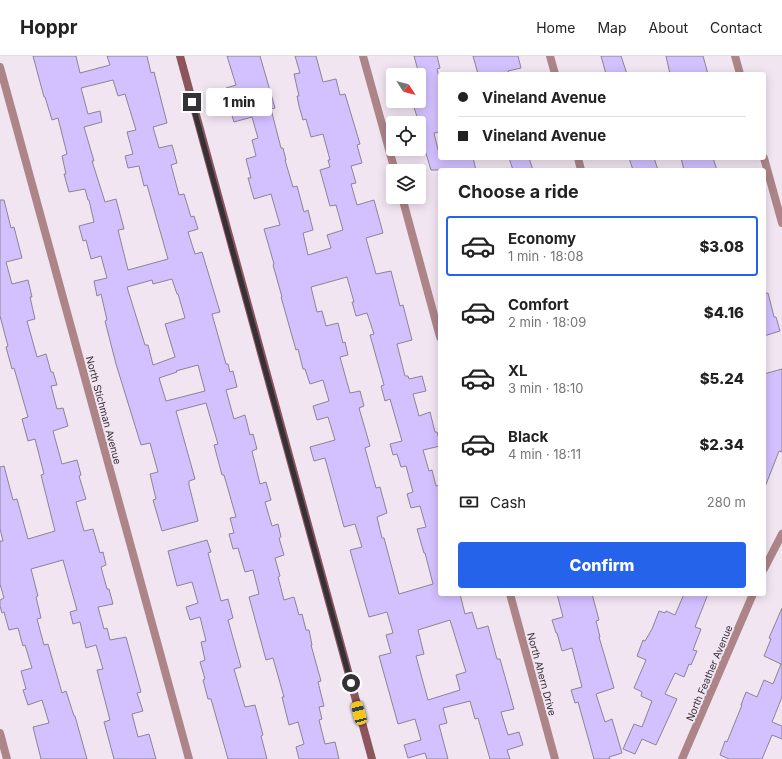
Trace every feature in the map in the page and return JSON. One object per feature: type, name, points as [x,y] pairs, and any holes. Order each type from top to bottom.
[{"type":"street","points":[[180,56],[372,759]]},
{"type":"street","points":[[363,56],[393,164]]},
{"type":"street","points":[[550,56],[554,72]]},
{"type":"street","points":[[735,56],[739,72]]},
{"type":"street","name":"North Stichman Avenue","points":[[0,66],[189,759]]},
{"type":"street","points":[[765,160],[782,223]]},
{"type":"street","points":[[404,204],[438,330]]},
{"type":"street","points":[[766,565],[782,534]]},
{"type":"street","name":"North Ahern Drive","points":[[511,596],[555,759]]},
{"type":"street","name":"North Feather Avenue","points":[[682,759],[752,596]]},
{"type":"street","points":[[0,733],[7,759]]},
{"type":"building","points":[[33,56],[76,56],[80,73],[110,65],[107,56],[147,56],[151,73],[154,72],[167,123],[153,127],[159,148],[172,145],[177,163],[171,165],[179,195],[184,194],[191,217],[194,216],[198,229],[188,232],[195,254],[202,252],[220,312],[212,314],[226,364],[228,364],[230,372],[233,371],[237,387],[226,390],[234,419],[245,415],[250,435],[253,434],[257,449],[252,451],[260,484],[266,482],[271,500],[265,502],[272,526],[278,524],[281,537],[279,538],[284,555],[275,558],[284,600],[294,597],[299,615],[302,614],[306,630],[309,630],[311,645],[321,681],[318,682],[324,706],[319,707],[322,719],[319,720],[325,744],[335,742],[339,759],[299,759],[296,747],[304,744],[298,722],[289,725],[282,697],[284,697],[273,658],[266,660],[249,597],[259,594],[253,570],[245,572],[238,548],[233,549],[229,534],[234,533],[230,518],[236,517],[214,445],[218,444],[206,403],[176,411],[195,479],[189,481],[189,485],[198,521],[162,531],[153,500],[156,499],[150,474],[158,472],[150,443],[141,445],[116,364],[105,321],[107,320],[101,294],[97,296],[94,281],[107,278],[101,256],[91,259],[86,240],[83,241],[79,226],[94,222],[89,200],[85,189],[69,192],[64,174],[66,174],[62,156],[67,154],[58,118],[52,120]],"holes":[[[113,80],[118,96],[125,94],[136,130],[127,132],[133,154],[125,156],[128,168],[139,166],[144,186],[147,185],[168,259],[128,270],[118,230],[124,229],[116,199],[105,202],[92,161],[94,161],[84,127],[102,122],[100,111],[88,114],[81,88]],[[172,279],[185,318],[165,324],[175,357],[153,365],[148,345],[145,345],[127,287],[152,280],[153,284]],[[198,365],[205,391],[166,401],[159,378],[177,372],[176,371]]]},
{"type":"building","points":[[227,56],[260,56],[275,108],[271,109],[281,148],[283,148],[293,187],[297,186],[304,212],[308,210],[313,230],[303,233],[308,255],[331,248],[327,235],[343,230],[336,205],[330,206],[320,170],[330,167],[328,160],[330,160],[323,134],[311,137],[306,119],[303,120],[299,106],[297,96],[299,96],[294,74],[300,73],[295,56],[316,56],[323,82],[336,79],[340,95],[345,94],[360,144],[357,145],[362,163],[351,166],[356,183],[351,184],[357,205],[374,200],[383,233],[366,238],[376,274],[391,271],[400,306],[403,305],[412,340],[397,344],[405,376],[408,376],[409,379],[422,376],[426,391],[413,394],[419,416],[430,412],[435,432],[437,432],[438,435],[438,446],[423,450],[429,471],[432,470],[436,486],[438,486],[438,596],[460,596],[465,614],[472,612],[477,629],[488,626],[497,659],[500,659],[514,709],[501,712],[508,735],[519,732],[523,745],[507,750],[510,759],[490,759],[478,718],[475,719],[470,701],[443,708],[447,723],[439,725],[448,759],[427,759],[425,753],[408,758],[404,745],[421,740],[415,719],[398,724],[379,656],[391,653],[386,635],[393,633],[387,612],[369,617],[350,550],[362,547],[355,524],[344,527],[325,458],[314,461],[310,447],[335,440],[328,417],[317,420],[313,406],[329,401],[323,380],[310,384],[305,369],[303,369],[281,297],[274,264],[264,229],[280,225],[271,194],[254,199],[248,178],[251,178],[246,159],[256,156],[252,140],[258,138],[252,117],[234,122],[230,109],[232,108],[226,88],[236,85]],"holes":[[[347,277],[354,302],[352,302],[356,316],[367,313],[374,334],[370,335],[384,385],[381,386],[385,401],[390,399],[402,441],[390,444],[393,455],[397,454],[401,467],[406,466],[413,492],[407,494],[411,508],[420,506],[426,527],[417,529],[433,584],[399,594],[377,517],[387,513],[380,487],[376,488],[365,448],[370,446],[359,408],[364,406],[360,391],[350,393],[340,357],[348,355],[345,342],[343,343],[338,323],[326,326],[322,311],[317,312],[311,287]],[[450,620],[466,672],[456,675],[460,690],[428,700],[416,656],[424,654],[418,630]]]},
{"type":"building","points":[[414,56],[437,56],[440,68],[437,69],[438,132],[434,133],[438,150],[438,160],[474,160],[476,168],[438,168],[438,170],[431,170],[426,154],[426,116],[417,116],[414,108],[426,108],[426,68],[417,68]]},
{"type":"building","points":[[473,56],[518,56],[521,68],[508,72],[477,72]]},
{"type":"building","points":[[601,56],[621,56],[626,72],[605,72]]},
{"type":"building","points":[[666,56],[703,56],[707,72],[670,72]]},
{"type":"building","points":[[510,160],[530,160],[532,168],[512,168]]},
{"type":"building","points":[[630,160],[655,160],[657,168],[632,168]]},
{"type":"building","points":[[682,160],[714,160],[716,168],[684,168]]},
{"type":"building","points":[[0,200],[4,200],[11,228],[14,227],[22,258],[6,262],[12,284],[28,280],[35,319],[27,321],[37,357],[46,354],[51,372],[53,372],[57,385],[51,386],[57,409],[63,408],[68,426],[53,431],[62,464],[77,460],[81,475],[79,476],[86,499],[76,502],[84,531],[93,529],[100,553],[103,552],[106,565],[101,567],[113,604],[98,607],[104,629],[107,628],[110,640],[126,637],[141,692],[137,693],[143,711],[132,714],[138,737],[149,734],[156,759],[114,759],[104,722],[110,720],[97,670],[103,669],[96,645],[86,648],[80,622],[73,624],[70,612],[77,610],[63,560],[31,569],[38,596],[36,597],[41,618],[37,619],[44,645],[48,644],[62,693],[66,691],[75,716],[87,759],[41,759],[33,727],[49,723],[42,700],[28,705],[23,690],[26,689],[21,671],[32,668],[25,645],[23,646],[18,628],[9,630],[4,612],[2,613],[0,606],[0,600],[4,598],[0,584],[0,541],[3,541],[0,529],[0,467],[4,466],[13,500],[17,499],[28,539],[55,531],[41,475],[44,474],[35,439],[28,441],[22,419],[28,417],[14,368],[12,369],[0,316]]},
{"type":"building","points":[[768,293],[774,317],[776,317],[780,331],[766,335],[766,294]]},
{"type":"building","points":[[782,369],[782,452],[779,451],[766,484],[766,373]]},
{"type":"building","points":[[207,540],[211,552],[208,553],[221,601],[228,599],[233,618],[228,620],[241,667],[234,669],[245,707],[255,705],[263,735],[261,736],[267,759],[228,759],[211,699],[208,699],[203,680],[205,679],[200,662],[205,660],[201,642],[206,641],[200,617],[190,620],[186,607],[198,603],[192,582],[177,586],[168,551]]},
{"type":"building","points":[[558,596],[593,596],[599,620],[596,621],[599,637],[614,688],[596,694],[605,722],[612,719],[622,753],[609,757],[610,759],[594,759],[578,702],[575,703],[571,690],[582,687],[572,648],[562,651],[552,620],[563,617]]},
{"type":"building","points":[[683,596],[707,596],[695,627],[701,629],[693,650],[697,651],[691,665],[689,664],[684,677],[675,673],[665,694],[677,699],[656,745],[642,739],[635,754],[623,749],[634,724],[642,727],[652,701],[641,696],[642,692],[634,688],[646,660],[637,656],[643,640],[645,641],[652,629],[659,611],[665,613],[666,611],[675,615]]},
{"type":"building","points":[[782,608],[782,697],[772,722],[782,726],[782,739],[772,735],[762,759],[729,759],[720,755],[725,741],[727,742],[746,692],[757,697],[764,680],[773,684],[781,664],[764,656],[771,639],[769,638]]},
{"type":"route","points":[[192,102],[351,683]]}]
